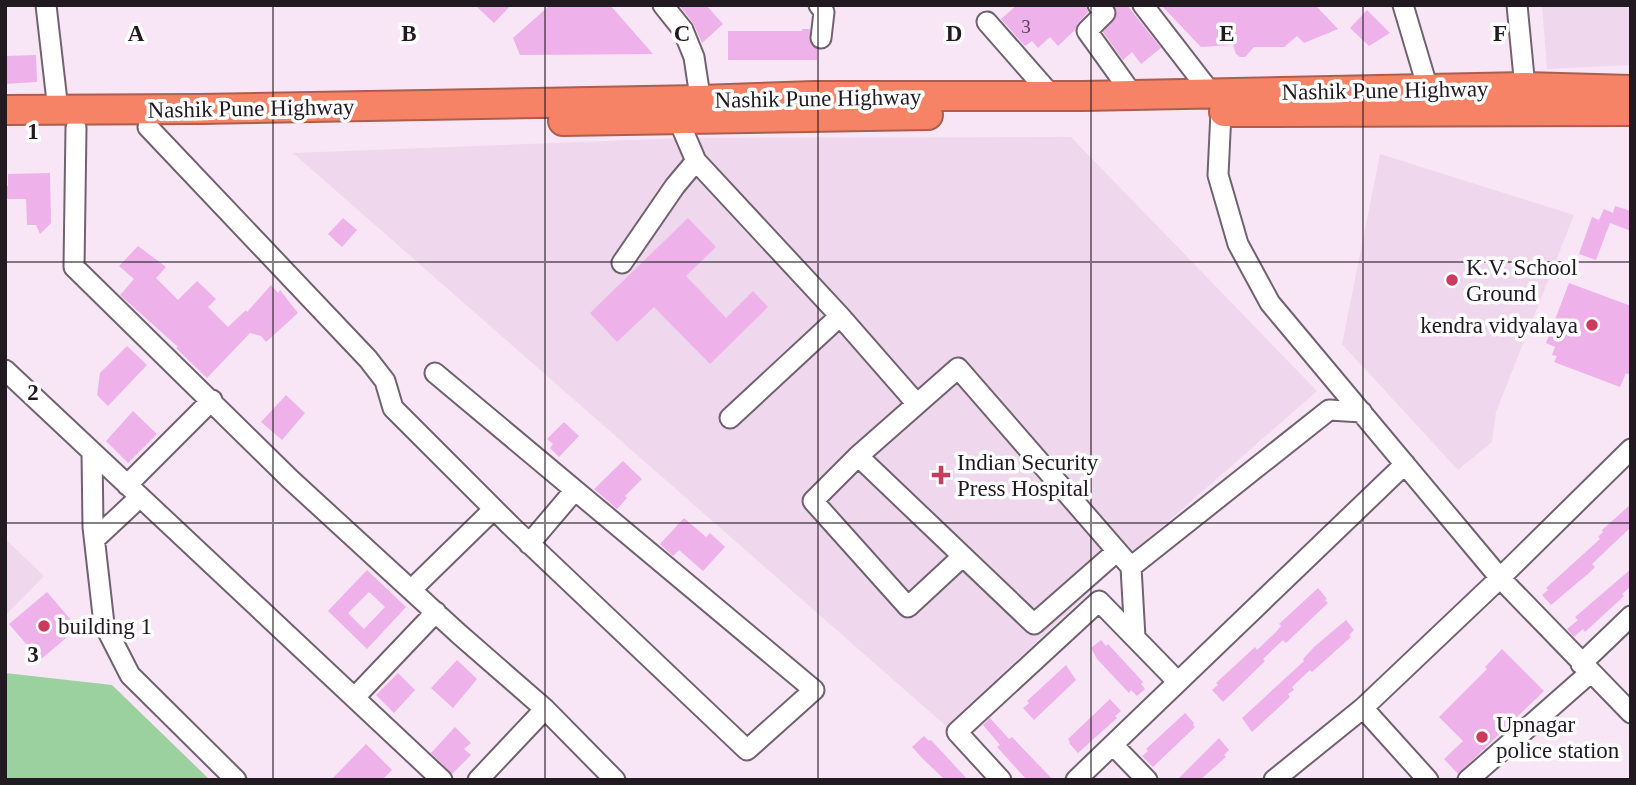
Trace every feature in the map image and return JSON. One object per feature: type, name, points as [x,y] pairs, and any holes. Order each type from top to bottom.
[{"type":"highway","name":"Nashik Pune Highway","points":[[5,129],[67,119],[199,109],[689,115],[814,96],[1133,95],[1216,103],[1428,89],[1631,111]]},
{"type":"highway","name":"Nashik Pune Highway","points":[[5,110],[148,127],[1216,103],[1526,99],[1631,90]]},
{"type":"street","points":[[46,5],[67,119],[75,267],[290,479],[545,709],[615,780]]},
{"type":"street","points":[[663,5],[683,30],[694,57],[689,115],[696,161],[840,316],[917,404]]},
{"type":"street","points":[[819,5],[824,12],[821,38]]},
{"type":"street","points":[[1098,5],[1105,13],[1087,31],[1133,95]]},
{"type":"street","points":[[1143,5],[1216,103],[1217,175],[1238,244],[1270,303],[1500,578],[1631,713]]},
{"type":"street","points":[[1403,5],[1428,89]]},
{"type":"street","points":[[1517,5],[1526,99]]},
{"type":"street","points":[[987,22],[1052,96]]},
{"type":"street","points":[[148,127],[368,359],[385,381],[393,408],[529,544],[747,750],[814,691],[435,373]]},
{"type":"street","points":[[622,263],[675,186],[696,161]]},
{"type":"street","points":[[730,418],[840,316]]},
{"type":"street","points":[[963,556],[908,607],[813,501],[858,456],[958,368],[1124,560],[1135,638]]},
{"type":"street","points":[[5,370],[442,780]]},
{"type":"street","points":[[95,539],[212,400]]},
{"type":"street","points":[[858,456],[1034,624],[1329,410],[1362,412]]},
{"type":"street","points":[[92,452],[95,539],[104,624],[130,675],[236,780]]},
{"type":"street","points":[[1274,780],[1363,708],[1629,455]]},
{"type":"street","points":[[1076,780],[1405,464]]},
{"type":"street","points":[[529,544],[575,490]]},
{"type":"street","points":[[411,590],[494,509]]},
{"type":"street","points":[[1001,780],[957,732],[1099,601],[1178,682]]},
{"type":"street","points":[[355,697],[436,612]]},
{"type":"street","points":[[1468,780],[1586,668],[1631,616]]},
{"type":"street","points":[[1363,708],[1428,780]]},
{"type":"street","points":[[478,780],[545,709]]},
{"type":"street","points":[[1113,745],[1147,780]]},
{"type":"shaded area","points":[[1542,5],[1631,5],[1631,65],[1547,69]]},
{"type":"shaded area","name":"Indian Security Press Hospital","points":[[1071,137],[1317,391],[1124,560],[946,726],[293,153],[685,138]]},
{"type":"shaded area","name":"K.V. School Ground","points":[[1380,154],[1574,215],[1496,412],[1492,442],[1458,470],[1342,344]]},
{"type":"shaded area","points":[[5,539],[44,576],[5,616]]},
{"type":"green space","points":[[5,673],[112,685],[210,780],[5,780]]},
{"type":"building","points":[[475,5],[511,5],[494,23]]},
{"type":"building","points":[[550,5],[610,5],[653,54],[520,55],[513,38]]},
{"type":"building","points":[[679,5],[706,5],[723,24],[702,43],[693,23]]},
{"type":"building","points":[[1017,5],[1086,5],[1088,12],[1075,30],[1058,46],[1050,37],[1038,48],[1032,41],[1025,46],[1001,19]]},
{"type":"building","points":[[1114,5],[1127,5],[1161,48],[1141,64],[1132,52],[1123,60],[1103,32],[1116,17]]},
{"type":"building","points":[[1161,5],[1315,5],[1338,29],[1304,43],[1297,36],[1284,47],[1254,47],[1245,57],[1240,57],[1233,45],[1201,47]]},
{"type":"building","points":[[1367,10],[1390,33],[1369,46],[1350,28]]},
{"type":"building","points":[[810,29],[810,42],[817,49],[817,60],[728,60],[728,31]]},
{"type":"building","points":[[36,55],[37,82],[5,84],[5,56]]},
{"type":"building","points":[[50,173],[51,223],[40,234],[36,225],[27,225],[26,199],[5,199],[5,186],[8,186],[8,174]]},
{"type":"building","points":[[1615,206],[1631,211],[1631,231],[1610,223],[1596,260],[1579,254],[1592,217],[1599,220],[1604,209],[1613,213]]},
{"type":"building","points":[[343,218],[357,230],[342,247],[328,234]]},
{"type":"building","points":[[688,218],[716,247],[686,276],[726,318],[753,291],[768,307],[710,364],[654,307],[617,342],[590,313]]},
{"type":"building","points":[[138,246],[166,267],[156,278],[178,300],[197,281],[216,299],[208,307],[228,327],[246,310],[247,312],[271,285],[278,293],[280,290],[298,313],[266,342],[261,336],[250,333],[207,378],[176,348],[178,347],[120,295],[134,279],[119,266]]},
{"type":"building","name":"kendra vidyalaya","points":[[1569,283],[1631,306],[1631,375],[1626,373],[1620,387],[1554,362],[1557,356],[1552,355],[1555,347],[1546,343]]},
{"type":"building","points":[[127,346],[147,365],[108,406],[97,395],[100,373]]},
{"type":"building","points":[[286,395],[305,413],[282,440],[261,422]]},
{"type":"building","points":[[133,411],[157,434],[128,463],[106,441]]},
{"type":"building","points":[[564,422],[579,436],[559,457],[550,448],[553,444],[547,439]]},
{"type":"building","points":[[623,461],[642,479],[625,496],[627,498],[617,509],[594,489]]},
{"type":"building","points":[[1631,504],[1631,527],[1592,564],[1595,567],[1589,573],[1551,605],[1542,595],[1548,590],[1546,588],[1600,539],[1598,537],[1602,530]]},
{"type":"building","points":[[684,518],[706,537],[710,533],[725,547],[703,571],[679,550],[673,556],[660,544]]},
{"type":"building","points":[[1631,569],[1631,586],[1622,594],[1624,596],[1585,632],[1583,629],[1574,637],[1567,629],[1578,620],[1575,617]]},
{"type":"building","points":[[367,570],[406,607],[367,649],[328,611]],"holes":[[[369,592],[385,607],[364,629],[348,613]]]},
{"type":"building","points":[[1318,588],[1328,603],[1286,643],[1283,640],[1223,702],[1212,690],[1218,685],[1216,683],[1255,647],[1257,650],[1276,632],[1281,626],[1279,624]]},
{"type":"building","name":"building 1","points":[[47,592],[78,628],[40,660],[9,624]]},
{"type":"building","points":[[1346,620],[1354,630],[1349,635],[1351,637],[1292,687],[1294,690],[1288,694],[1290,697],[1252,732],[1242,718],[1304,661],[1314,647]]},
{"type":"building","points":[[1101,640],[1106,646],[1108,644],[1143,682],[1141,684],[1145,689],[1137,696],[1131,690],[1129,693],[1097,659],[1091,648]]},
{"type":"building","points":[[1502,649],[1544,691],[1458,774],[1444,759],[1463,741],[1439,717],[1487,669],[1485,667]]},
{"type":"building","points":[[457,660],[477,679],[453,708],[431,688]]},
{"type":"building","points":[[1066,665],[1076,680],[1034,720],[1023,708],[1029,703],[1027,701]]},
{"type":"building","points":[[398,673],[415,690],[394,713],[376,695]]},
{"type":"building","points":[[1110,699],[1121,711],[1115,716],[1117,718],[1078,753],[1068,739]]},
{"type":"building","points":[[1185,713],[1195,727],[1153,767],[1142,756],[1148,751],[1146,749]]},
{"type":"building","points":[[990,718],[1053,780],[1027,780],[997,747],[1000,745],[983,725]]},
{"type":"building","points":[[455,727],[471,743],[464,749],[471,755],[452,774],[431,753]]},
{"type":"building","points":[[924,736],[931,740],[968,780],[945,780],[923,759],[912,747]]},
{"type":"building","points":[[1219,738],[1229,750],[1224,755],[1226,757],[1200,780],[1177,780]]},
{"type":"building","points":[[366,744],[392,770],[382,780],[331,780]]},
{"type":"place","name":"K.V. School Ground","points":[[1452,280]]},
{"type":"place","name":"kendra vidyalaya","points":[[1592,325]]},
{"type":"place","name":"Indian Security Press Hospital","points":[[941,475]]},
{"type":"place","name":"building 1","points":[[44,626]]},
{"type":"place","name":"Upnagar police station","points":[[1482,737]]}]
